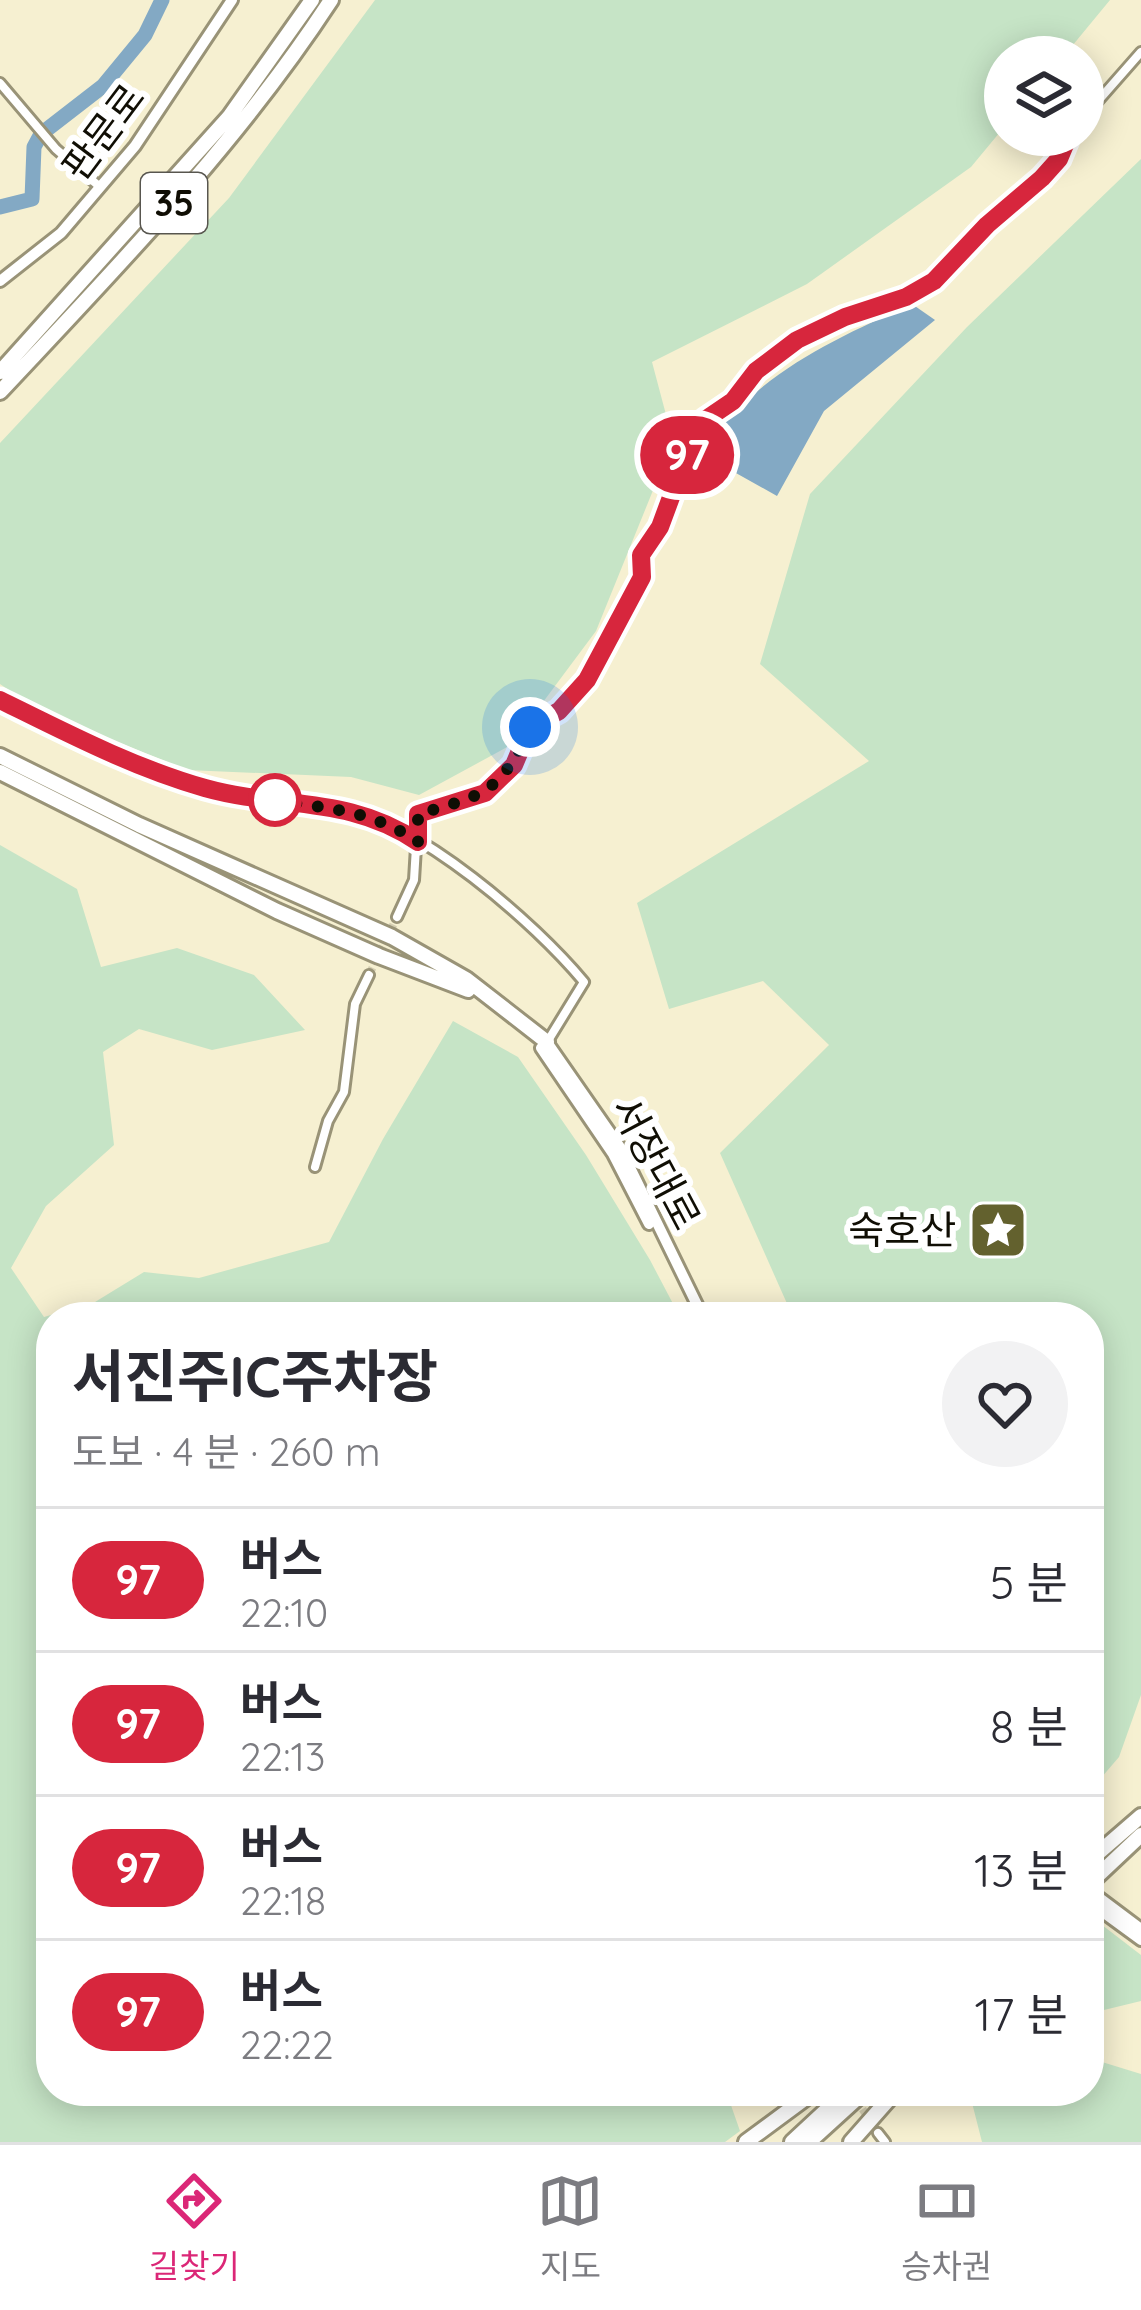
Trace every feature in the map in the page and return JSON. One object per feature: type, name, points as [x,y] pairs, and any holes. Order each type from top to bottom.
[{"type":"highway","name":"35","points":[[0,371],[229,117],[312,0]]},
{"type":"highway","name":"35","points":[[0,392],[243,124],[331,0]]},
{"type":"highway","points":[[0,758],[392,937],[466,979],[544,1045]]},
{"type":"highway","points":[[0,772],[277,911],[379,956],[462,985],[544,1045]]},
{"type":"highway","points":[[1104,1848],[1141,1816]]},
{"type":"highway","points":[[1104,1870],[1141,1835]]},
{"type":"highway","points":[[746,2142],[795,2106]]},
{"type":"highway","points":[[792,2142],[832,2106]]},
{"type":"highway","points":[[809,2142],[849,2106]]},
{"type":"highway","points":[[851,2142],[883,2106]]},
{"type":"street","name":"판문로","points":[[0,281],[61,233],[135,146],[232,0]]},
{"type":"street","points":[[1104,94],[1141,52]]},
{"type":"street","points":[[0,83],[48,140],[100,187]]},
{"type":"street","points":[[397,917],[413,880],[418,814],[485,793],[514,765],[530,727],[559,711],[587,680],[642,577],[641,555],[660,527],[705,420],[733,401],[756,371],[797,340],[845,317],[906,297],[934,281],[1050,169],[1057,156]]},
{"type":"street","points":[[0,700],[208,789],[342,808],[396,827],[552,944],[584,982],[544,1045]]},
{"type":"street","points":[[315,1167],[328,1121],[344,1092],[355,1004],[369,975]]},
{"type":"street","name":"서장대로","points":[[544,1045],[613,1154],[692,1302]]},
{"type":"street","points":[[1104,1894],[1141,1929]]},
{"type":"street","points":[[1104,1913],[1141,1940]]},
{"type":"green space","points":[[375,0],[1110,0],[1080,36],[984,36],[984,151],[971,167],[807,284],[652,362],[673,441],[596,631],[511,745],[419,795],[351,777],[187,770],[36,709],[0,684],[0,443],[229,198]]},
{"type":"green space","points":[[1141,159],[1141,1695],[1119,1757],[1104,1774],[1104,1302],[786,1302],[720,1153],[829,1045],[763,981],[669,1009],[637,903],[869,761],[760,664],[810,494],[967,327]]},
{"type":"green space","points":[[0,845],[77,889],[101,967],[177,948],[254,975],[305,1030],[212,1050],[139,1029],[103,1052],[114,1145],[46,1206],[11,1268],[36,1305],[36,2106],[731,2106],[740,2131],[725,2142],[0,2142]]},
{"type":"green space","points":[[453,1021],[518,1057],[650,1260],[672,1302],[95,1302],[144,1272],[199,1278],[329,1242]]},
{"type":"green space","points":[[1104,1927],[1141,1955],[1141,2001],[1104,2010]]},
{"type":"green space","points":[[1104,2063],[1141,2074],[1141,2142],[982,2142],[973,2106],[1104,2106]]},
{"type":"water","points":[[912,304],[935,320],[824,411],[777,496],[702,454],[768,382],[823,347]]},
{"type":"waterway","points":[[0,207],[32,199],[34,147],[41,134],[103,86],[145,35],[162,0]]},
{"type":"tunnel","points":[[369,975],[397,917]]},
{"type":"tunnel","points":[[861,2106],[878,2133]]},
{"type":"bus line","name":"97","points":[[0,700],[208,789],[342,808],[396,827],[418,842],[418,814],[485,793],[514,765],[530,727],[559,711],[587,680],[613,639],[616,623],[642,577],[641,555],[660,527],[705,420],[733,401],[756,371],[797,340],[845,317],[906,297],[934,281],[1060,156]]},
{"type":"place","name":"숙호산","points":[[998,1230]]},
{"type":"route","points":[[275,800],[342,808],[396,827],[418,842],[418,814],[485,793],[514,765],[530,727]]}]
